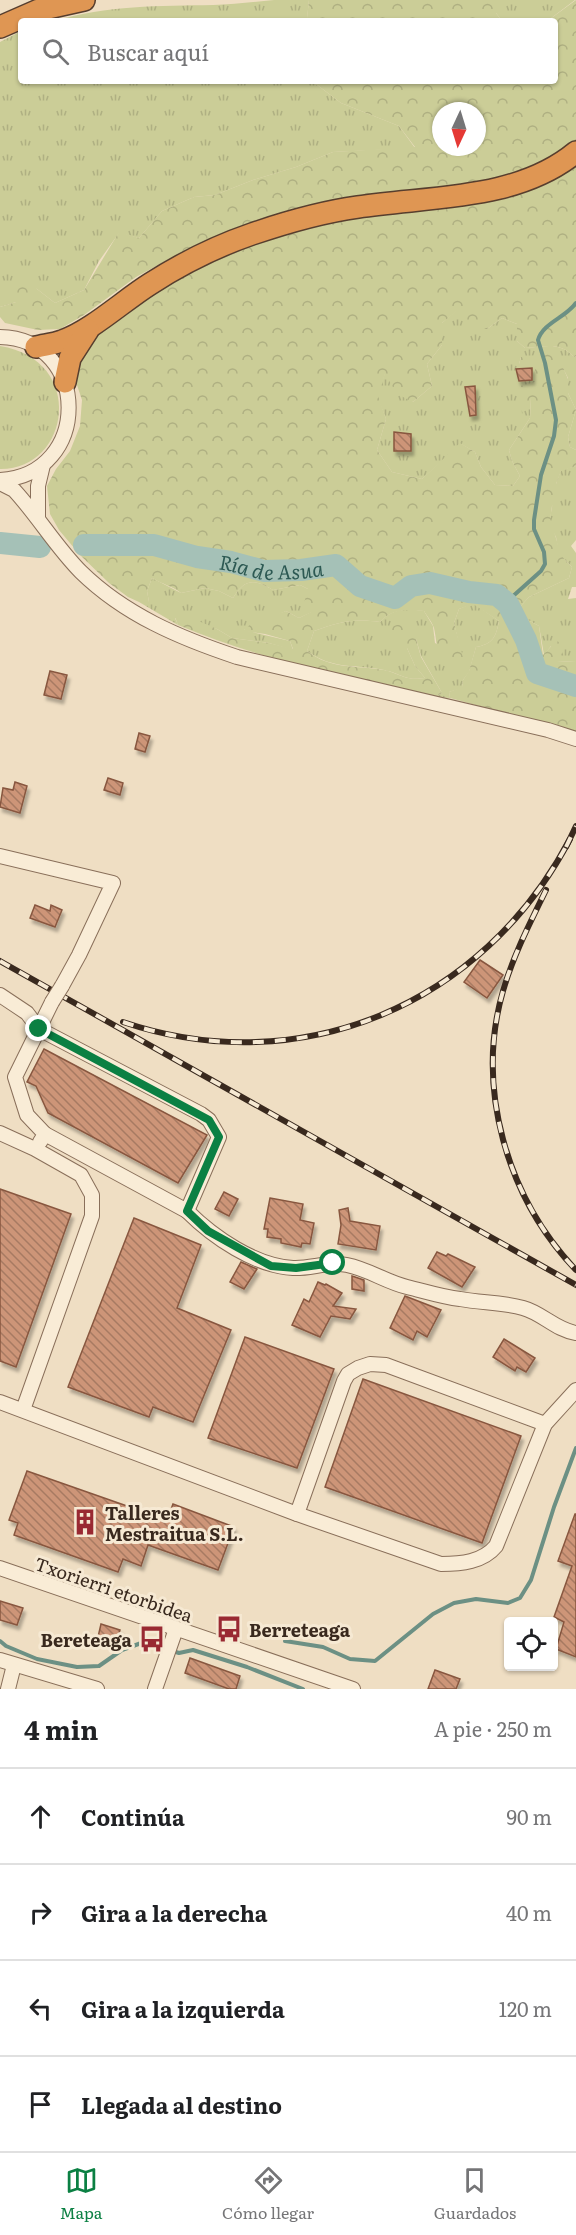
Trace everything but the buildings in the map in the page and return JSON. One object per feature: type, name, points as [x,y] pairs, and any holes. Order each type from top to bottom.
[{"type":"highway","points":[[21,18],[39,10],[84,0]]},
{"type":"highway","points":[[0,27],[18,19]]},
{"type":"highway","points":[[36,347],[62,342],[90,327],[152,282],[213,249],[249,235],[333,211],[494,188],[537,175],[576,152]]},
{"type":"highway","points":[[65,382],[70,358],[90,327]]},
{"type":"street","points":[[0,337],[22,340],[36,347],[48,357],[58,368],[65,382],[70,412],[67,427],[58,448],[43,465],[27,474],[0,481]]},
{"type":"street","points":[[38,518],[38,486],[43,465]]},
{"type":"street","points":[[0,481],[14,490],[80,571],[113,600],[133,613],[196,643],[237,657],[548,730],[576,739]]},
{"type":"street","points":[[0,856],[113,883],[79,956],[52,1002],[15,1077],[27,1115],[45,1134],[187,1211],[208,1231],[271,1266],[296,1268],[318,1264],[346,1265],[369,1271],[403,1286],[459,1299],[522,1307],[539,1313],[560,1327],[576,1333]]},
{"type":"street","points":[[0,995],[27,1013],[39,1029],[209,1120],[219,1137],[187,1211]]},
{"type":"street","points":[[0,1133],[35,1149],[81,1175],[92,1195],[92,1216],[23,1410]]},
{"type":"street","points":[[35,1149],[45,1134]]},
{"type":"street","points":[[297,1514],[344,1381],[348,1374],[358,1368],[370,1364],[399,1368],[545,1424]]},
{"type":"street","points":[[0,1402],[297,1514],[441,1564],[458,1564],[490,1553],[496,1546],[545,1424],[576,1390]]},
{"type":"street","name":"Txorierri etorbidea","points":[[0,1568],[353,1689]]},
{"type":"street","points":[[155,1689],[176,1629]]},
{"type":"street","points":[[0,1660],[97,1689]]},
{"type":"street","points":[[8,1689],[15,1665]]},
{"type":"green space","points":[[274,0],[309,0],[307,18],[66,18],[113,9],[221,5]]},
{"type":"green space","points":[[309,0],[496,0],[496,13],[500,18],[307,18]]},
{"type":"green space","points":[[496,0],[575,0],[551,18],[500,18],[496,13]]},
{"type":"green space","points":[[576,0],[576,141],[558,154],[506,179],[417,190],[283,213],[232,230],[136,277],[84,315],[60,329],[38,330],[5,323],[0,317],[0,307],[16,302],[16,277],[26,271],[37,289],[55,303],[84,290],[119,232],[139,238],[162,211],[194,197],[215,195],[333,152],[415,147],[399,126],[341,103],[316,84],[558,84],[558,18],[551,18]]},
{"type":"green space","points":[[18,33],[18,84],[316,84],[341,103],[399,126],[415,148],[333,152],[215,195],[194,197],[162,211],[139,238],[119,233],[99,261],[84,290],[55,303],[16,277],[16,302],[0,307],[0,42]]},
{"type":"green space","points":[[576,166],[576,356],[557,347],[525,348],[517,341],[517,324],[502,318],[487,329],[475,329],[458,310],[442,323],[442,345],[427,364],[432,386],[413,402],[397,394],[385,374],[378,396],[386,419],[377,450],[392,472],[422,479],[460,443],[475,452],[481,467],[495,485],[513,486],[520,476],[509,450],[530,418],[531,398],[522,414],[520,386],[535,382],[535,364],[519,364],[521,357],[557,353],[568,379],[568,393],[576,410],[568,437],[570,447],[576,450],[576,466],[561,471],[556,484],[564,497],[552,506],[551,520],[561,554],[572,567],[569,578],[529,597],[519,608],[528,620],[539,626],[543,655],[557,640],[564,650],[557,661],[576,662],[576,732],[450,698],[449,692],[462,687],[476,647],[490,642],[498,627],[499,621],[473,604],[459,609],[454,623],[463,657],[452,671],[440,656],[434,628],[424,611],[400,611],[390,614],[380,622],[362,620],[347,622],[314,631],[307,651],[316,657],[344,666],[384,670],[407,678],[425,678],[415,666],[407,648],[391,648],[388,636],[392,626],[408,623],[421,657],[442,693],[435,697],[272,658],[178,625],[175,617],[194,619],[232,638],[293,649],[290,641],[243,631],[253,622],[286,611],[299,618],[311,612],[304,603],[308,589],[300,585],[273,590],[250,582],[237,591],[233,598],[219,591],[205,588],[181,593],[152,578],[147,591],[149,602],[139,602],[109,583],[80,555],[59,530],[50,514],[47,486],[56,469],[70,451],[80,426],[82,400],[76,382],[77,366],[85,345],[117,317],[171,282],[243,246],[300,229],[362,217],[505,199],[545,185]]},
{"type":"green space","points":[[458,309],[487,329],[502,318],[517,324],[517,341],[525,348],[557,347],[576,356],[576,410],[568,393],[568,378],[563,368],[521,357],[519,364],[535,364],[535,383],[522,412],[531,397],[530,418],[509,450],[520,476],[513,486],[495,485],[481,467],[475,452],[461,444],[422,479],[392,472],[377,450],[386,419],[377,396],[385,373],[413,402],[432,386],[427,364],[442,345],[442,323]]},
{"type":"green space","points":[[0,346],[28,355],[47,371],[57,391],[59,413],[54,434],[42,452],[24,465],[0,469]]},
{"type":"green space","points":[[576,410],[576,450],[570,447],[568,437]]},
{"type":"green space","points":[[576,466],[576,540],[571,546],[576,553],[576,587],[572,587],[568,599],[576,598],[576,662],[556,661],[551,646],[544,655],[539,626],[528,620],[519,608],[529,597],[569,578],[572,567],[559,554],[556,537],[549,524],[556,484],[561,470]]},
{"type":"green space","points":[[152,578],[181,593],[205,588],[219,591],[233,598],[237,591],[250,582],[273,590],[300,585],[308,589],[312,612],[299,618],[286,611],[244,630],[290,641],[293,650],[269,643],[232,638],[217,629],[175,618],[178,625],[139,602],[149,602],[147,591]]},
{"type":"green space","points":[[473,603],[499,621],[498,627],[490,642],[476,647],[462,688],[449,692],[450,698],[435,697],[442,693],[421,656],[416,639],[392,648],[407,648],[415,666],[425,678],[412,679],[384,670],[335,664],[307,651],[314,631],[347,622],[362,620],[380,622],[395,612],[411,610],[424,611],[433,626],[435,643],[462,657],[454,623],[459,609]]},
{"type":"waterway","points":[[508,604],[512,597],[541,571],[545,564],[544,552],[534,529],[534,520],[541,475],[554,436],[556,420],[538,340],[544,329],[576,303]]},
{"type":"waterway","points":[[0,543],[40,547]]},
{"type":"waterway","name":"Ría de Asua","points":[[84,545],[154,545],[264,571],[301,570],[336,565],[360,586],[395,598],[411,586],[430,583],[469,592],[497,595],[508,604],[526,640],[537,673],[576,686]]},
{"type":"waterway","points":[[285,1641],[323,1647],[350,1659],[375,1661],[433,1614],[454,1603],[476,1599],[508,1603],[520,1598],[531,1580],[576,1448]]},
{"type":"waterway","points":[[0,1641],[6,1646],[37,1659],[77,1667],[99,1666],[122,1650],[144,1642],[179,1653],[193,1650],[247,1667],[303,1689]]},
{"type":"railway","points":[[566,847],[576,826]]},
{"type":"railway","points":[[123,1022],[190,1038],[256,1042],[320,1034],[381,1015],[437,986],[488,946],[533,897],[570,839]]},
{"type":"railway","points":[[546,890],[517,952],[503,991],[495,1028],[493,1065],[496,1103],[503,1140],[515,1176],[532,1210],[552,1241],[576,1270]]},
{"type":"railway","points":[[0,961],[576,1285]]},
{"type":"place","name":"Talleres Mestraitua S.L.","points":[[85,1522]]},
{"type":"place","name":"Berreteaga","points":[[229,1629]]},
{"type":"place","name":"Bereteaga","points":[[152,1639]]},
{"type":"route","points":[[39,1029],[209,1120],[219,1137],[187,1211],[208,1231],[271,1266],[296,1268],[333,1263]]}]
